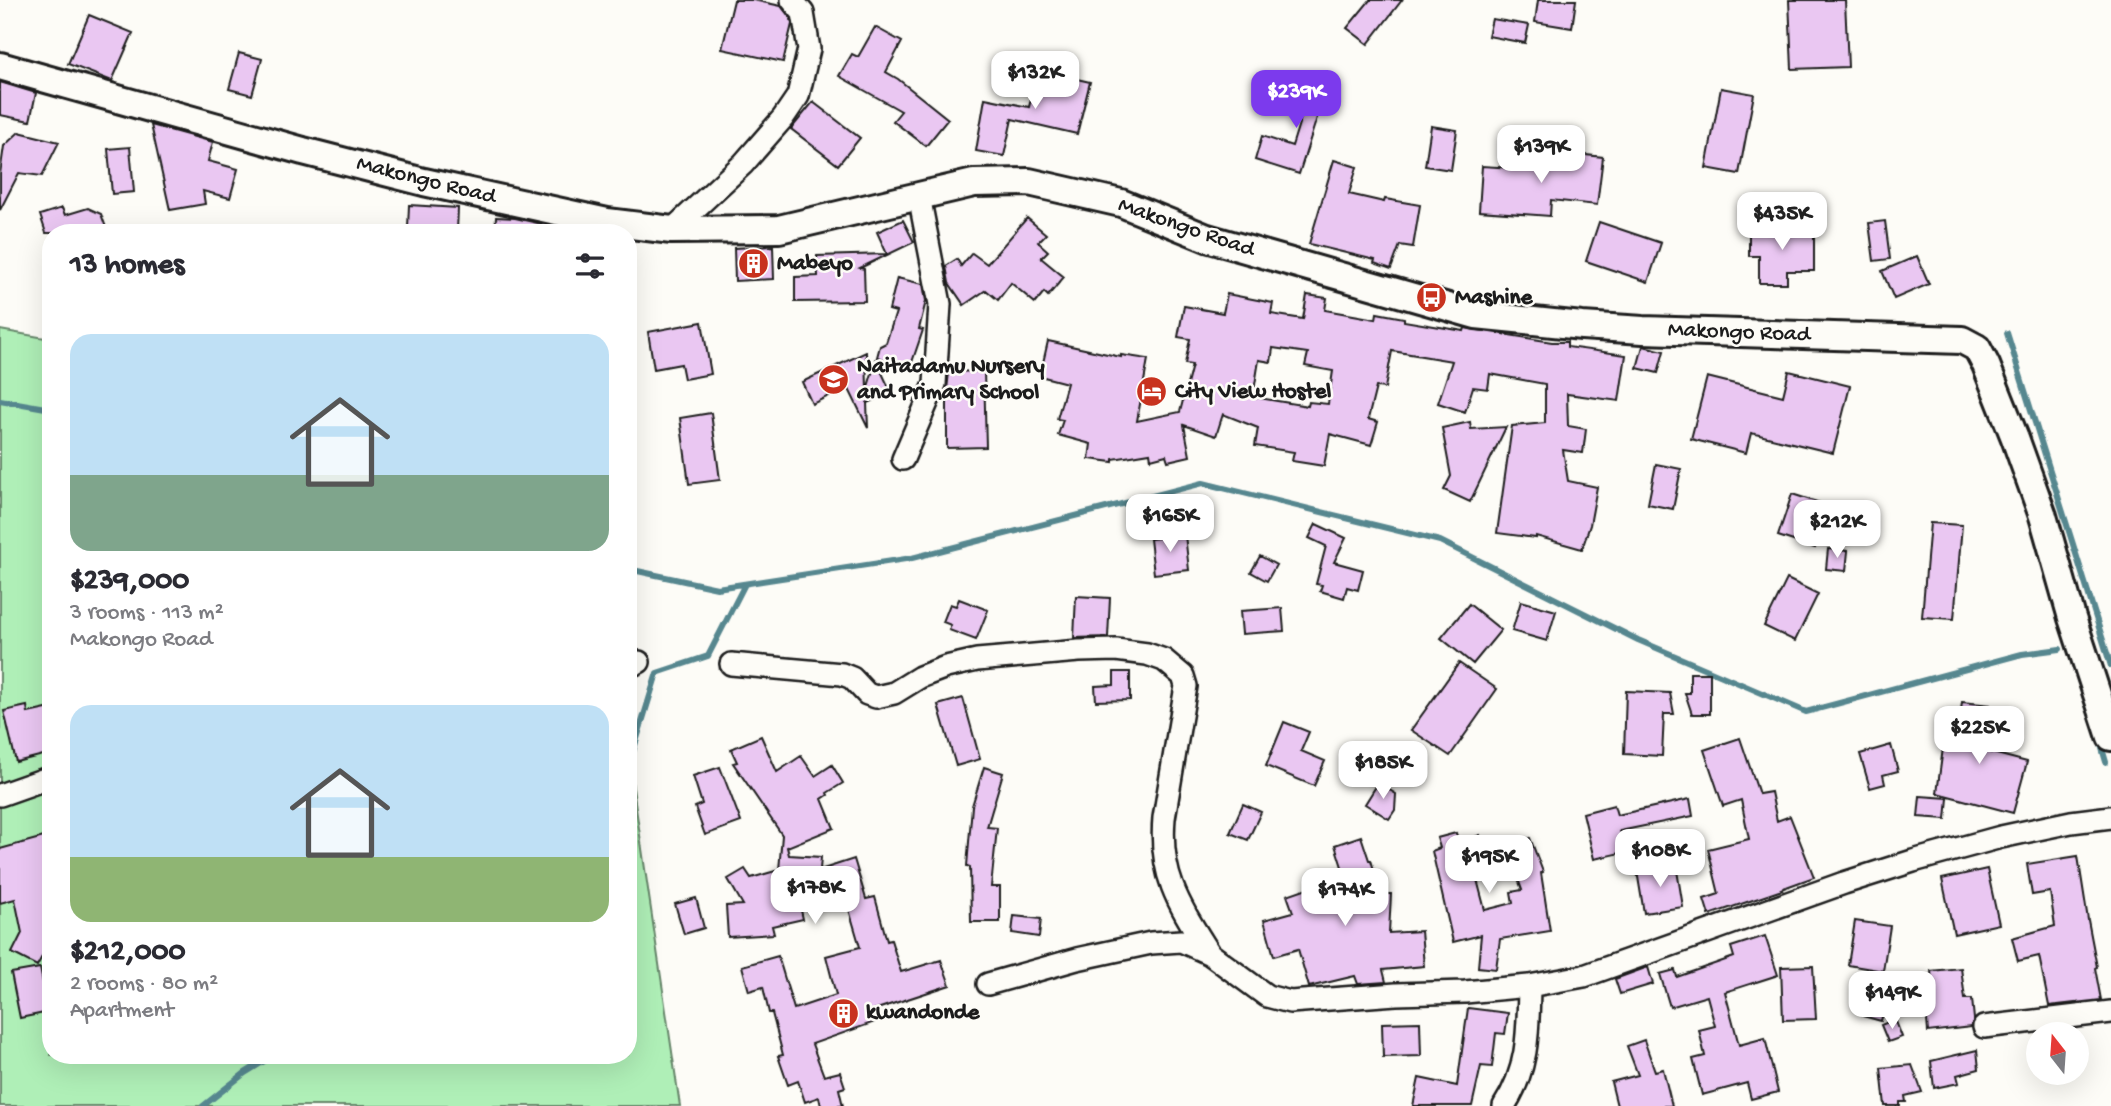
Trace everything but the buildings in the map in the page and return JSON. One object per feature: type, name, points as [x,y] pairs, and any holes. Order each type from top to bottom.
[{"type":"street","points":[[672,230],[743,164],[783,118],[798,96],[809,50],[803,13],[792,0]]},
{"type":"street","name":"Makongo Road","points":[[0,66],[424,182],[623,224]]},
{"type":"street","name":"Makongo Road","points":[[637,226],[672,230],[779,229],[974,183],[1029,182],[1121,203],[1207,238],[1476,315],[1643,330],[1952,339],[1970,343],[1977,348],[1986,365],[2043,516],[2072,618],[2111,737]]},
{"type":"street","points":[[903,459],[935,384],[940,304],[919,196]]},
{"type":"street","points":[[731,664],[842,674],[852,678],[867,694],[876,697],[894,693],[920,677],[946,667],[977,660],[1116,650],[1147,654],[1164,660],[1183,676],[1186,686],[1164,818],[1162,839],[1165,864],[1173,889],[1187,917],[1210,954]]},
{"type":"street","points":[[0,795],[42,782]]},
{"type":"street","points":[[988,984],[1077,959],[1151,943],[1181,941],[1210,954],[1267,996],[1290,1002],[1529,986],[1584,976],[1913,860],[2001,837],[2071,822],[2111,817]]},
{"type":"street","points":[[1504,1106],[1515,1089],[1523,1067],[1529,986]]},
{"type":"street","points":[[1984,1027],[2111,1012]]},
{"type":"green space","points":[[0,330],[42,337],[42,1064],[637,1064],[637,815],[680,1106],[0,1106]]},
{"type":"waterway","points":[[2007,333],[2111,666]]},
{"type":"waterway","points":[[0,400],[42,407]]},
{"type":"waterway","points":[[637,571],[717,588],[912,558],[1203,483],[1440,541],[1638,640],[1806,712],[2022,654],[2060,649]]},
{"type":"waterway","points":[[637,739],[657,673],[708,656],[745,584]]},
{"type":"waterway","points":[[2099,738],[2106,762]]},
{"type":"waterway","points":[[203,1106],[260,1064]]},
{"type":"place","name":"Mabeyo","points":[[754,264]]},
{"type":"place","name":"Mashine","points":[[1432,298]]},
{"type":"place","name":"Naitadamu Nursery and Primary School","points":[[834,380]]},
{"type":"place","name":"City View Hostel","points":[[1152,392]]},
{"type":"place","name":"kwandonde","points":[[843,1013]]}]
